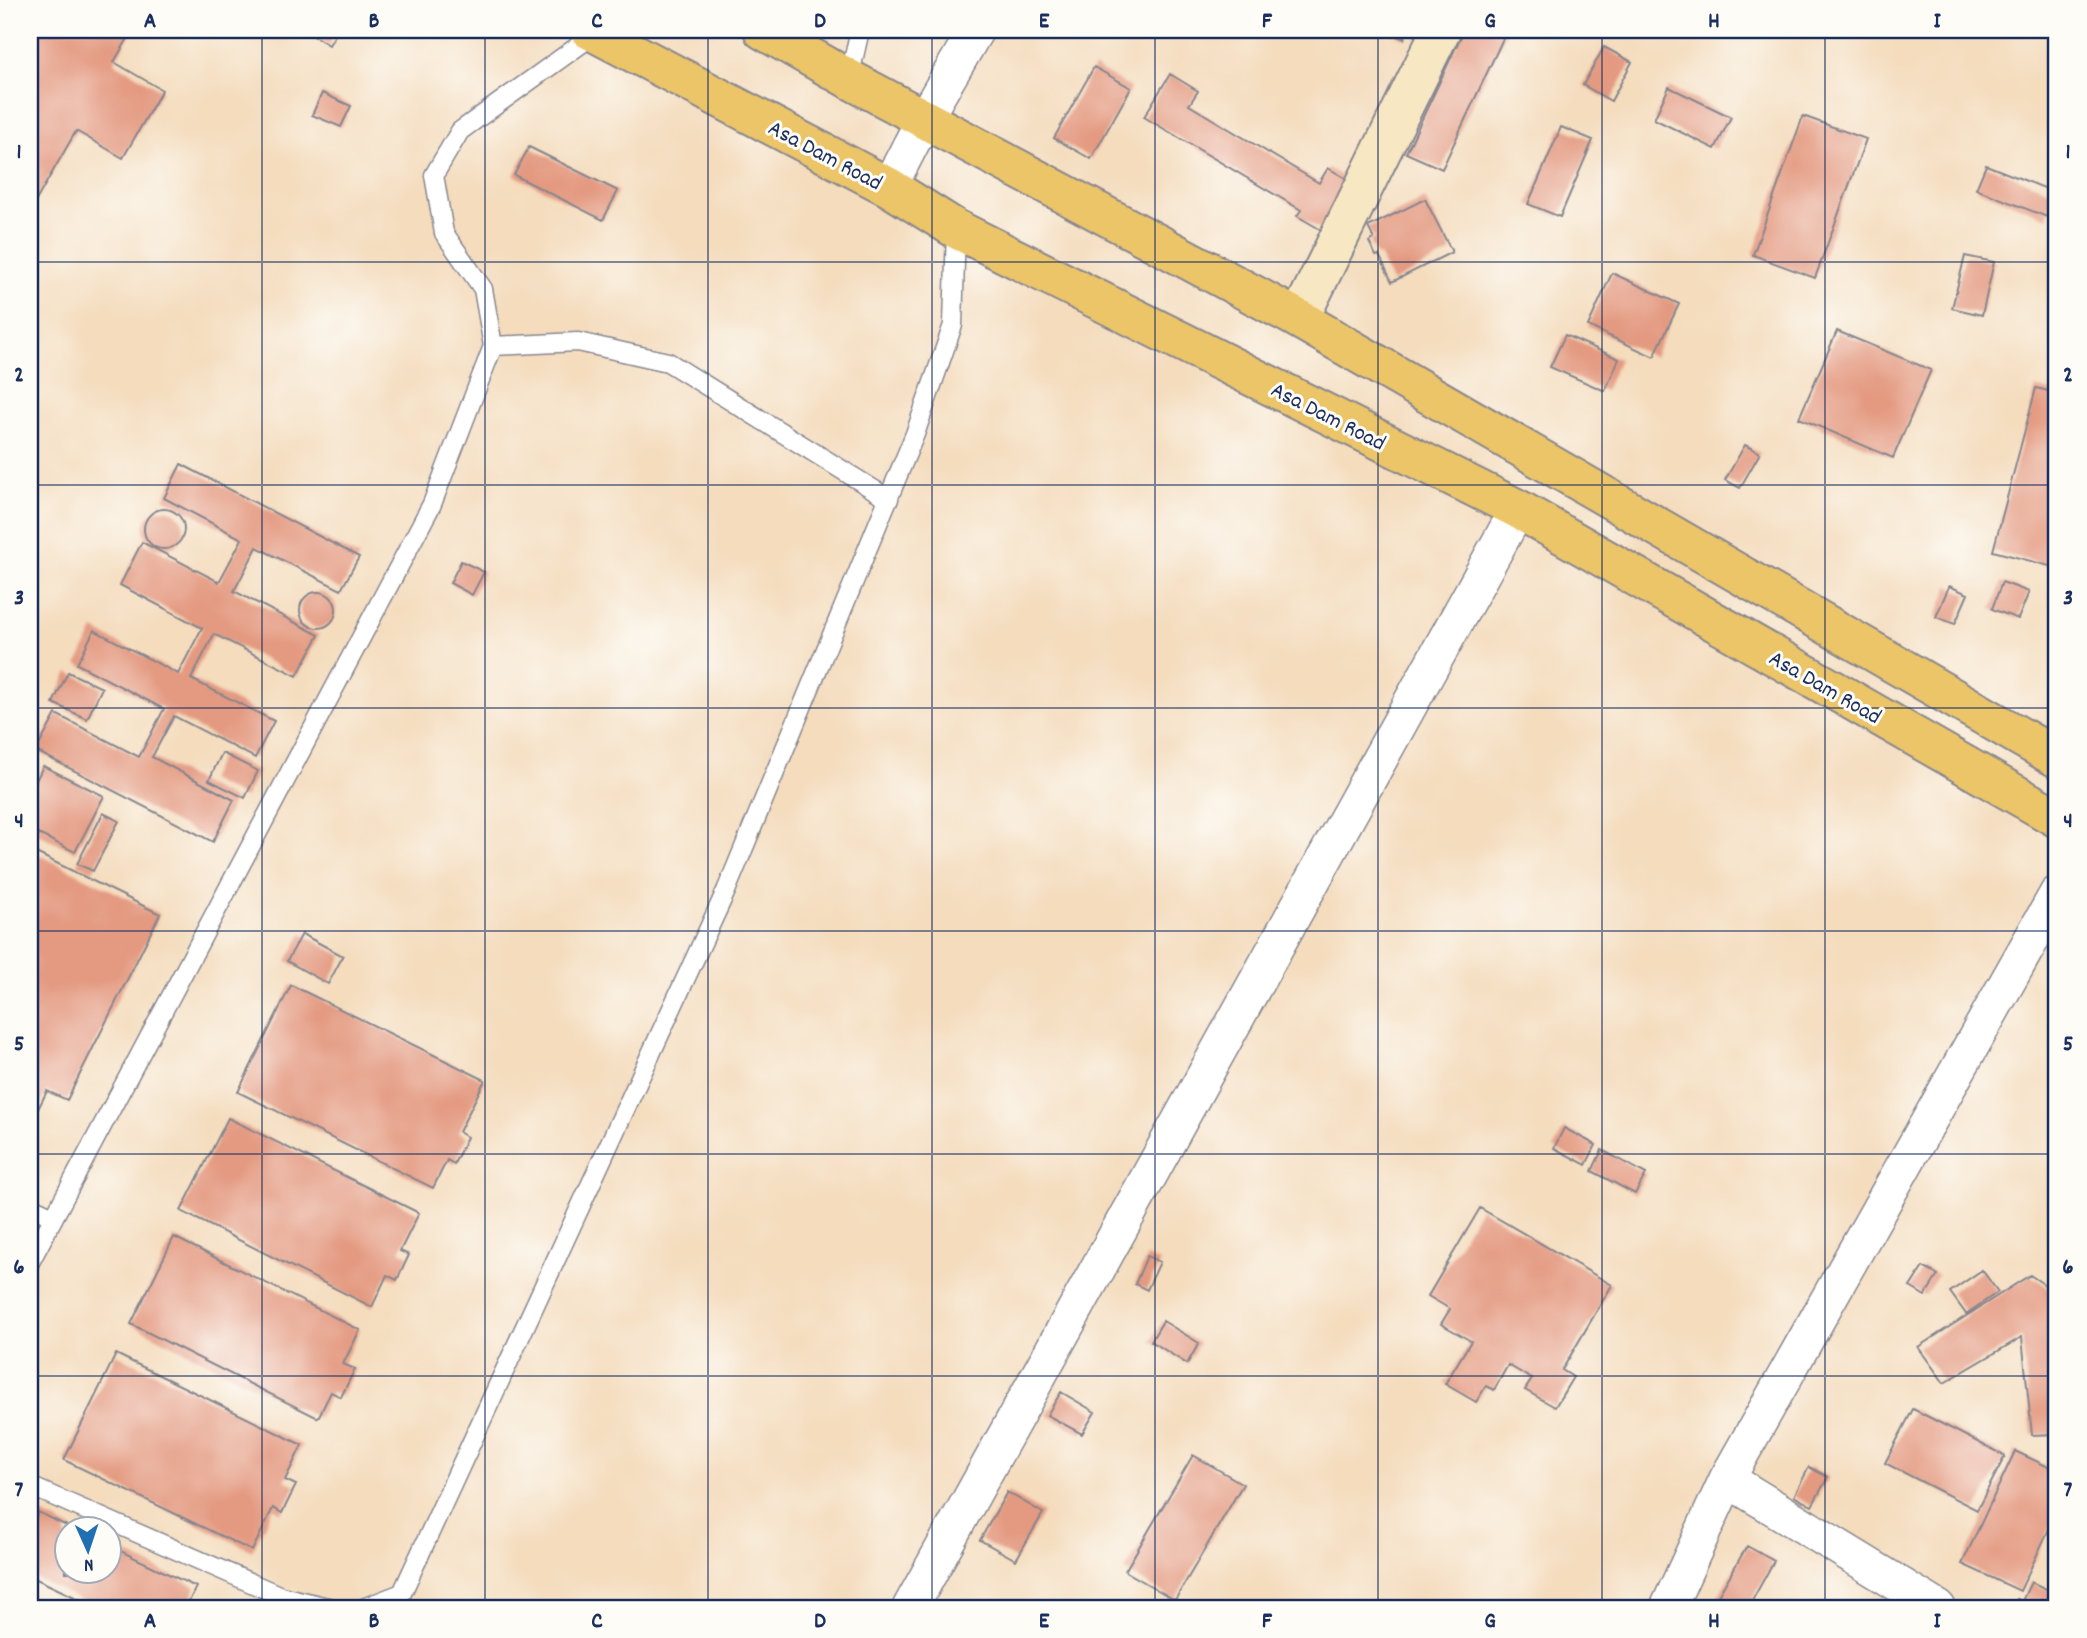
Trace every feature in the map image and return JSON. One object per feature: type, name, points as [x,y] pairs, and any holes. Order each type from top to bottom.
[{"type":"main road","points":[[762,30],[1299,319],[2057,758]]},
{"type":"main road","name":"Asa Dam Road","points":[[596,31],[889,187],[956,229],[1518,509],[2057,818]]},
{"type":"street","points":[[889,187],[923,119],[976,30]]},
{"type":"street","points":[[1299,319],[1441,30]]},
{"type":"street","points":[[910,1608],[1518,509]]},
{"type":"street","points":[[1668,1608],[1727,1479],[2057,894]]},
{"type":"street","points":[[1727,1479],[1938,1608]]},
{"type":"lane","points":[[849,79],[860,30]]},
{"type":"lane","points":[[30,1262],[432,505],[493,346],[483,289],[444,233],[434,174],[460,131],[596,31]]},
{"type":"lane","points":[[363,1608],[402,1593],[726,891],[889,499],[953,325],[956,229]]},
{"type":"lane","points":[[493,346],[578,342],[668,362],[889,499]]},
{"type":"lane","points":[[30,1206],[53,1217]]},
{"type":"lane","points":[[30,1486],[281,1596],[332,1608]]},
{"type":"building","points":[[30,30],[133,30],[114,62],[162,90],[123,158],[76,131],[30,211]]},
{"type":"building","points":[[304,30],[338,30],[329,45]]},
{"type":"building","points":[[1385,30],[1408,30],[1404,39]]},
{"type":"building","points":[[1464,30],[1507,30],[1442,169],[1406,153]]},
{"type":"building","points":[[1604,47],[1632,62],[1611,101],[1583,85]]},
{"type":"building","points":[[1094,67],[1131,88],[1091,159],[1054,138]]},
{"type":"building","points":[[1170,74],[1198,91],[1189,105],[1319,183],[1328,168],[1354,183],[1325,232],[1297,216],[1301,210],[1144,117]]},
{"type":"building","points":[[1669,87],[1731,117],[1715,149],[1654,119]]},
{"type":"building","points":[[322,93],[351,106],[341,127],[312,115]]},
{"type":"building","points":[[1803,116],[1866,139],[1815,278],[1753,255]]},
{"type":"building","points":[[1561,127],[1593,140],[1560,217],[1528,204]]},
{"type":"building","points":[[529,147],[618,191],[603,220],[514,175]]},
{"type":"building","points":[[1986,165],[2057,193],[2047,217],[1976,189]]},
{"type":"building","points":[[1425,199],[1452,252],[1392,282],[1379,255],[1376,256],[1369,242],[1374,239],[1368,227]]},
{"type":"building","points":[[1965,256],[1994,262],[1982,315],[1952,308]]},
{"type":"building","points":[[1612,273],[1679,304],[1654,357],[1588,326]]},
{"type":"building","points":[[1837,331],[1931,370],[1893,458],[1799,418]]},
{"type":"building","points":[[1565,335],[1619,359],[1605,391],[1550,367]]},
{"type":"building","points":[[2036,388],[2057,393],[2057,568],[1993,551]]},
{"type":"building","points":[[1745,445],[1760,453],[1740,488],[1725,480]]},
{"type":"building","points":[[181,464],[359,557],[341,590],[257,547],[234,591],[319,635],[297,676],[214,634],[191,679],[274,721],[255,758],[174,716],[152,757],[234,800],[213,842],[36,751],[56,714],[139,757],[164,709],[77,664],[94,630],[178,674],[202,628],[120,585],[142,542],[219,582],[242,539],[164,498]]},
{"type":"building","points":[[164,509],[178,515],[184,529],[178,543],[164,549],[150,543],[144,529],[150,515]]},
{"type":"building","points":[[461,561],[484,572],[472,595],[450,583]]},
{"type":"building","points":[[2002,582],[2029,592],[2018,619],[1992,609]]},
{"type":"building","points":[[1949,586],[1968,594],[1955,624],[1936,617]]},
{"type":"building","points":[[318,592],[331,597],[336,610],[331,623],[318,628],[305,623],[300,610],[305,597]]},
{"type":"building","points":[[68,672],[102,688],[87,719],[53,703]]},
{"type":"building","points":[[222,753],[258,771],[245,798],[209,780]]},
{"type":"building","points":[[43,766],[104,796],[75,852],[30,830],[30,793]]},
{"type":"building","points":[[103,813],[119,821],[93,871],[77,864]]},
{"type":"building","points":[[30,850],[160,914],[67,1100],[47,1091],[30,1125]]},
{"type":"building","points":[[302,934],[343,956],[328,984],[287,961]]},
{"type":"building","points":[[291,985],[485,1080],[459,1132],[467,1137],[454,1164],[447,1160],[433,1188],[238,1092]]},
{"type":"building","points":[[228,1118],[419,1213],[400,1251],[409,1255],[397,1280],[387,1275],[372,1307],[181,1211]]},
{"type":"building","points":[[1564,1128],[1596,1145],[1586,1165],[1554,1148]]},
{"type":"building","points":[[1602,1150],[1646,1174],[1635,1194],[1592,1171]]},
{"type":"building","points":[[1480,1208],[1612,1285],[1562,1370],[1573,1377],[1555,1407],[1525,1390],[1532,1379],[1508,1365],[1494,1390],[1486,1386],[1476,1402],[1445,1384],[1471,1341],[1441,1324],[1450,1309],[1428,1296]]},
{"type":"building","points":[[174,1237],[360,1330],[343,1364],[355,1369],[341,1397],[331,1392],[318,1418],[131,1324]]},
{"type":"building","points":[[1147,1256],[1160,1262],[1147,1290],[1135,1284]]},
{"type":"building","points":[[1923,1267],[1938,1275],[1925,1296],[1910,1287]]},
{"type":"building","points":[[1982,1270],[1998,1292],[1966,1314],[1950,1292]]},
{"type":"building","points":[[2030,1275],[2057,1293],[2057,1434],[2032,1435],[2022,1337],[1944,1383],[1918,1347]]},
{"type":"building","points":[[1163,1321],[1199,1343],[1187,1364],[1151,1341]]},
{"type":"building","points":[[116,1354],[302,1445],[285,1480],[296,1485],[282,1513],[273,1508],[252,1551],[64,1460]]},
{"type":"building","points":[[1061,1392],[1095,1412],[1082,1434],[1047,1415]]},
{"type":"building","points":[[1913,1409],[2005,1456],[1977,1510],[1885,1463]]},
{"type":"building","points":[[2015,1451],[2057,1471],[2057,1512],[2020,1591],[1962,1564]]},
{"type":"building","points":[[1193,1455],[1243,1484],[1175,1600],[1125,1571]]},
{"type":"building","points":[[1809,1467],[1828,1477],[1812,1506],[1794,1496]]},
{"type":"building","points":[[1007,1492],[1043,1513],[1016,1560],[980,1540]]},
{"type":"building","points":[[38,1512],[52,1519],[52,1586],[122,1586],[122,1552],[196,1587],[186,1608],[98,1608],[30,1576],[30,1530]]},
{"type":"building","points":[[1747,1546],[1774,1561],[1748,1608],[1711,1608]]},
{"type":"building","points":[[2031,1582],[2053,1592],[2046,1608],[2013,1608],[2017,1599],[2022,1601]]}]
